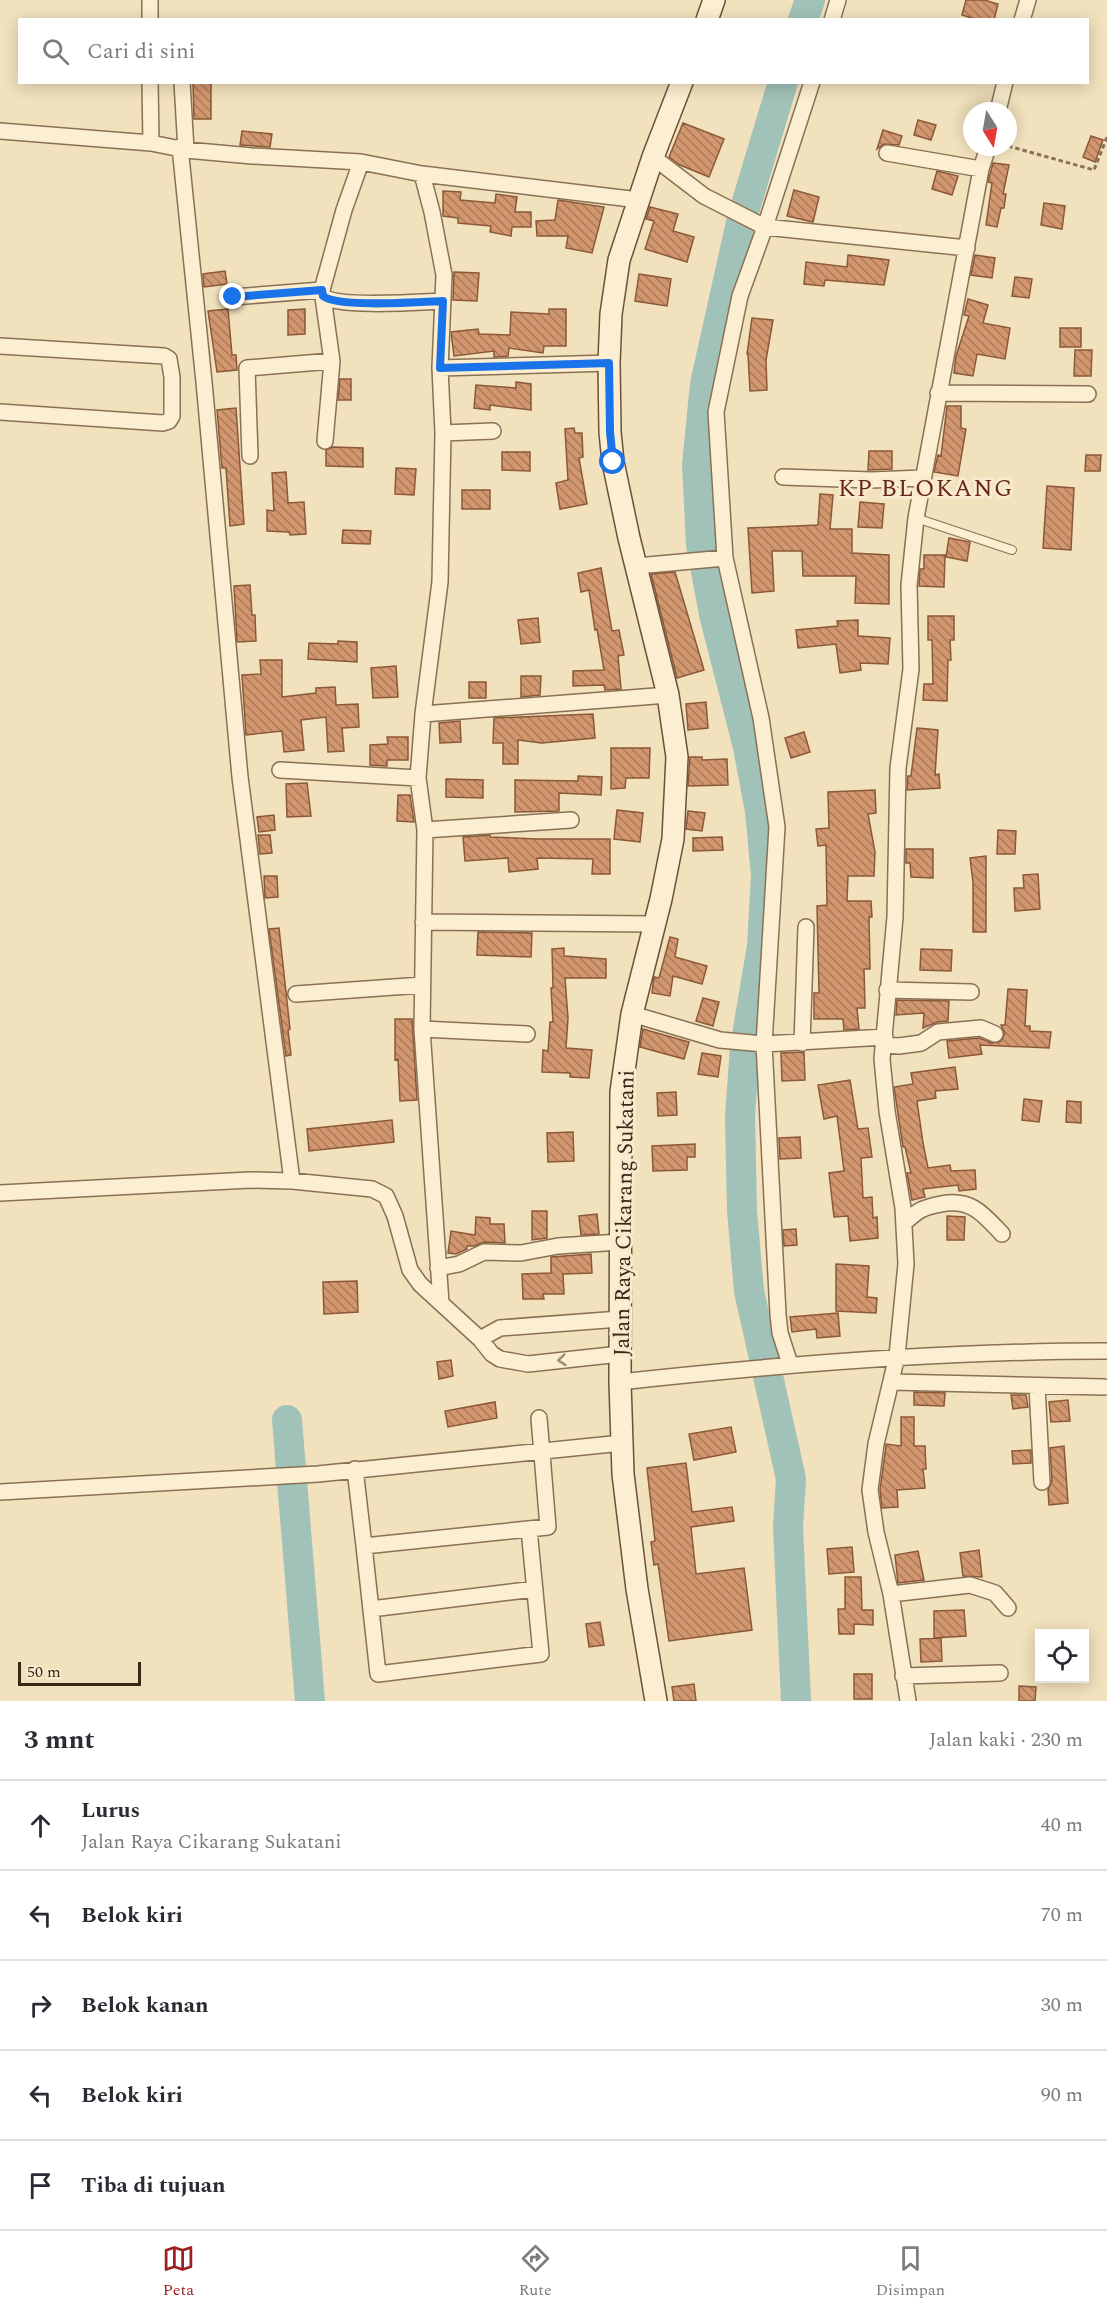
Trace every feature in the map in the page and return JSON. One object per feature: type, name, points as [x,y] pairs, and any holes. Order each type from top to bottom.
[{"type":"main road","points":[[708,18],[714,0]]},
{"type":"main road","name":"Jalan Raya Cikarang Sukatani","points":[[656,1701],[637,1589],[623,1474],[620,1354],[621,1092],[632,1014],[673,839],[677,757],[668,695],[629,538],[613,462],[609,363],[611,314],[619,260],[653,158],[681,84]]},
{"type":"street","points":[[150,0],[150,18]]},
{"type":"street","points":[[833,18],[838,0]]},
{"type":"street","points":[[1023,18],[1028,0]]},
{"type":"street","points":[[150,84],[151,143]]},
{"type":"street","points":[[182,84],[183,148],[240,777],[289,1181]]},
{"type":"street","points":[[787,1364],[778,1314],[761,1044],[777,827],[761,718],[721,558],[716,412],[740,296],[759,224],[811,84]]},
{"type":"street","points":[[1000,102],[1005,84]]},
{"type":"street","points":[[0,130],[151,143],[252,156],[361,162],[422,174],[639,200]]},
{"type":"street","points":[[887,153],[981,169]]},
{"type":"street","points":[[908,1701],[891,1594],[876,1532],[870,1490],[876,1444],[897,1356],[906,1264],[904,1223],[887,1111],[882,1059],[895,917],[898,768],[911,669],[909,585],[916,518],[938,393],[985,156]]},
{"type":"street","points":[[653,158],[704,196],[759,224],[967,248]]},
{"type":"street","points":[[325,441],[332,361],[322,293],[344,210],[361,162]]},
{"type":"street","points":[[422,174],[442,265],[443,301],[440,368],[443,433],[440,582],[423,714],[418,778],[425,830],[422,1029],[441,1303]]},
{"type":"street","points":[[233,297],[322,293]]},
{"type":"street","points":[[322,293],[327,300],[344,302],[443,301]]},
{"type":"street","points":[[0,346],[164,356],[169,359],[172,377],[172,416],[169,421],[163,423],[0,412]]},
{"type":"street","points":[[250,456],[247,368],[332,361]]},
{"type":"street","points":[[440,368],[609,363]]},
{"type":"street","points":[[938,393],[1088,394]]},
{"type":"street","points":[[443,433],[493,431]]},
{"type":"street","points":[[783,477],[871,480],[923,478]]},
{"type":"street","points":[[637,566],[721,558]]},
{"type":"street","points":[[423,714],[668,695]]},
{"type":"street","points":[[280,770],[418,778]]},
{"type":"street","points":[[425,830],[572,820]]},
{"type":"street","points":[[423,922],[654,924]]},
{"type":"street","points":[[802,1043],[806,927]]},
{"type":"street","points":[[296,994],[422,985]]},
{"type":"street","points":[[887,990],[971,992]]},
{"type":"street","points":[[632,1014],[720,1040],[761,1044],[884,1041],[899,1046],[921,1042],[938,1032],[981,1028],[995,1034]]},
{"type":"street","points":[[422,1029],[527,1034]]},
{"type":"street","points":[[0,1193],[250,1180],[289,1181],[372,1189],[386,1196],[395,1216],[410,1270],[420,1284],[480,1339],[492,1354],[500,1359],[528,1364],[620,1354]]},
{"type":"street","points":[[904,1223],[921,1208],[953,1201],[966,1203],[977,1209],[1002,1234]]},
{"type":"street","points":[[438,1268],[459,1264],[484,1252],[521,1253],[558,1246],[620,1242]]},
{"type":"street","points":[[480,1339],[500,1328],[620,1320]]},
{"type":"street","points":[[621,1382],[787,1364],[897,1356],[1017,1351],[1107,1351]]},
{"type":"street","points":[[892,1382],[1104,1387]]},
{"type":"street","points":[[1037,1386],[1042,1482]]},
{"type":"street","points":[[364,1546],[548,1527],[539,1418]]},
{"type":"street","points":[[0,1492],[318,1474],[622,1443]]},
{"type":"street","points":[[355,1469],[378,1674],[541,1654],[529,1529]]},
{"type":"street","points":[[891,1594],[970,1585],[996,1593],[1008,1608]]},
{"type":"street","points":[[371,1609],[535,1589]]},
{"type":"street","points":[[903,1676],[1000,1673]]},
{"type":"lane","points":[[916,518],[1012,550]]},
{"type":"path","points":[[1017,149],[1094,170],[1107,138]]},
{"type":"building","points":[[966,0],[984,0],[998,4],[994,18],[972,18],[962,15]]},
{"type":"building","points":[[193,84],[211,84],[211,119],[194,119]]},
{"type":"building","points":[[918,120],[936,125],[931,140],[914,135]]},
{"type":"building","points":[[683,123],[724,139],[709,177],[680,165],[669,157]]},
{"type":"building","points":[[883,130],[902,136],[899,145],[884,144],[877,149]]},
{"type":"building","points":[[242,131],[272,134],[270,147],[240,145]]},
{"type":"building","points":[[1091,136],[1103,140],[1095,162],[1083,157]]},
{"type":"building","points":[[993,163],[1009,165],[1003,194],[1006,194],[1004,208],[1001,208],[997,227],[986,225],[992,183],[988,182]]},
{"type":"building","points":[[937,171],[958,176],[952,195],[932,189]]},
{"type":"building","points":[[794,190],[819,197],[813,222],[787,216]]},
{"type":"building","points":[[443,191],[461,192],[460,200],[495,203],[496,194],[517,197],[515,212],[531,212],[531,227],[512,227],[511,236],[490,232],[491,226],[458,223],[458,218],[443,216]]},
{"type":"building","points":[[558,200],[604,207],[592,253],[566,248],[568,236],[537,236],[536,221],[555,220]]},
{"type":"building","points":[[1044,203],[1065,206],[1062,229],[1041,225]]},
{"type":"building","points":[[650,207],[678,214],[673,231],[694,237],[687,262],[645,249],[654,221],[646,219]]},
{"type":"building","points":[[848,255],[889,260],[884,285],[825,280],[824,286],[804,284],[806,262],[847,267]]},
{"type":"building","points":[[975,255],[995,258],[992,278],[971,275]]},
{"type":"building","points":[[225,271],[227,284],[204,287],[203,274]]},
{"type":"building","points":[[454,272],[479,273],[477,301],[453,300]]},
{"type":"building","points":[[639,274],[671,279],[667,306],[635,301]]},
{"type":"building","points":[[1015,277],[1032,279],[1029,298],[1012,296]]},
{"type":"building","points":[[968,299],[988,305],[983,323],[1010,328],[1005,359],[977,354],[973,376],[954,373],[956,356],[969,316],[964,315]]},
{"type":"building","points":[[228,309],[232,355],[236,355],[237,370],[217,372],[208,311]]},
{"type":"building","points":[[305,309],[305,334],[288,335],[288,310]]},
{"type":"building","points":[[549,309],[566,309],[566,346],[544,346],[543,353],[509,348],[508,356],[494,357],[494,351],[454,356],[451,332],[478,329],[479,334],[510,335],[511,312],[549,314]]},
{"type":"building","points":[[752,318],[773,320],[766,360],[767,390],[750,391],[747,354]]},
{"type":"building","points":[[1060,328],[1081,328],[1081,347],[1060,347]]},
{"type":"building","points":[[1075,350],[1092,350],[1091,376],[1074,376]]},
{"type":"building","points":[[340,379],[351,379],[351,400],[338,400]]},
{"type":"building","points":[[516,382],[531,384],[531,410],[490,405],[490,410],[474,408],[476,385],[516,388]]},
{"type":"building","points":[[947,406],[961,406],[961,428],[966,429],[958,476],[934,472],[938,455],[941,456]]},
{"type":"building","points":[[236,408],[244,524],[230,526],[226,468],[222,468],[217,410]]},
{"type":"building","points":[[574,428],[575,433],[582,433],[583,457],[579,458],[587,504],[560,509],[556,483],[568,480],[565,429]]},
{"type":"building","points":[[332,447],[363,448],[363,467],[326,466],[326,450]]},
{"type":"building","points":[[869,451],[892,451],[892,469],[868,470]]},
{"type":"building","points":[[502,452],[530,452],[530,471],[502,470]]},
{"type":"building","points":[[1086,455],[1101,455],[1100,471],[1085,471]]},
{"type":"building","points":[[396,468],[416,469],[414,495],[395,494]]},
{"type":"building","points":[[286,472],[288,503],[304,502],[306,534],[290,535],[289,532],[267,531],[267,510],[274,511],[272,473]]},
{"type":"building","points":[[1047,486],[1074,488],[1071,550],[1043,548]]},
{"type":"building","points":[[462,490],[490,490],[490,509],[462,509]]},
{"type":"building","points":[[820,494],[833,495],[830,529],[852,529],[852,553],[889,555],[889,604],[855,603],[856,576],[803,576],[802,551],[772,551],[774,591],[752,593],[748,528],[818,525]]},
{"type":"building","points":[[860,502],[884,504],[882,528],[858,527]]},
{"type":"building","points":[[343,530],[371,531],[370,544],[342,543]]},
{"type":"building","points":[[949,538],[970,542],[967,561],[946,557]]},
{"type":"building","points":[[924,555],[945,555],[944,587],[919,586],[920,569],[924,569]]},
{"type":"building","points":[[601,568],[612,631],[619,630],[624,655],[618,656],[621,689],[605,690],[604,685],[573,686],[573,671],[604,670],[589,590],[581,592],[578,573]]},
{"type":"building","points":[[675,572],[704,670],[677,678],[651,574]]},
{"type":"building","points":[[250,585],[256,641],[237,642],[234,586]]},
{"type":"building","points":[[928,616],[954,616],[954,640],[950,640],[951,660],[948,660],[947,701],[923,700],[924,684],[933,684],[932,640],[928,640]]},
{"type":"building","points":[[538,618],[540,642],[521,644],[518,620]]},
{"type":"building","points":[[858,620],[858,636],[890,638],[888,664],[860,663],[861,670],[840,673],[836,644],[798,648],[796,630],[838,626],[837,621]]},
{"type":"building","points":[[338,641],[357,642],[357,662],[308,659],[309,643],[338,644]]},
{"type":"building","points":[[260,660],[282,660],[282,697],[316,693],[316,688],[335,687],[336,705],[358,704],[359,727],[342,728],[344,751],[328,752],[326,717],[301,720],[304,750],[284,752],[282,731],[246,735],[242,675],[261,674]]},
{"type":"building","points":[[396,666],[398,697],[373,698],[371,668]]},
{"type":"building","points":[[521,676],[541,676],[540,695],[521,697]]},
{"type":"building","points":[[469,682],[486,682],[486,698],[469,698]]},
{"type":"building","points":[[706,702],[708,728],[688,730],[686,704]]},
{"type":"building","points":[[593,714],[595,738],[542,743],[518,740],[518,764],[503,764],[503,743],[493,743],[494,718]]},
{"type":"building","points":[[460,721],[461,742],[440,743],[439,723]]},
{"type":"building","points":[[917,728],[938,730],[935,775],[939,774],[940,788],[907,790]]},
{"type":"building","points":[[804,732],[810,752],[791,758],[785,738]]},
{"type":"building","points":[[387,737],[408,737],[408,760],[387,760],[387,766],[370,765],[370,745],[388,744]]},
{"type":"building","points":[[611,748],[650,748],[649,778],[626,778],[625,788],[611,789]]},
{"type":"building","points":[[690,757],[702,757],[702,760],[727,759],[728,785],[688,786]]},
{"type":"building","points":[[578,776],[602,777],[601,795],[559,793],[559,811],[515,812],[515,780],[578,781]]},
{"type":"building","points":[[446,779],[483,780],[483,798],[446,797]]},
{"type":"building","points":[[307,783],[311,816],[287,817],[286,784]]},
{"type":"building","points":[[875,790],[876,813],[868,814],[875,852],[874,876],[848,876],[847,901],[871,901],[870,969],[864,969],[865,1008],[857,1008],[859,1029],[844,1030],[843,1019],[814,1019],[814,993],[819,993],[817,906],[827,905],[826,845],[818,846],[816,829],[829,828],[828,792]]},
{"type":"building","points":[[398,795],[410,795],[414,822],[397,821]]},
{"type":"building","points":[[617,810],[643,813],[640,842],[614,839]]},
{"type":"building","points":[[688,811],[705,813],[702,831],[686,829]]},
{"type":"building","points":[[274,815],[275,830],[259,832],[257,817]]},
{"type":"building","points":[[998,830],[1016,831],[1015,854],[997,854]]},
{"type":"building","points":[[258,835],[270,835],[272,853],[260,854]]},
{"type":"building","points":[[490,835],[490,837],[537,839],[610,839],[610,874],[592,874],[593,859],[537,858],[538,869],[509,872],[508,858],[465,861],[463,837]]},
{"type":"building","points":[[722,837],[723,850],[693,851],[693,838]]},
{"type":"building","points":[[906,849],[933,849],[933,878],[911,877],[910,863],[906,863]]},
{"type":"building","points":[[986,856],[986,932],[973,932],[973,882],[970,858]]},
{"type":"building","points":[[1038,874],[1040,909],[1015,911],[1014,888],[1024,888],[1023,875]]},
{"type":"building","points":[[264,876],[277,876],[278,897],[265,898]]},
{"type":"building","points":[[279,928],[290,1029],[288,1030],[291,1055],[286,1056],[269,929]]},
{"type":"building","points":[[478,932],[532,933],[531,957],[477,955]]},
{"type":"building","points":[[670,937],[678,939],[675,957],[707,966],[702,984],[673,976],[670,996],[652,993],[654,977],[659,978]]},
{"type":"building","points":[[564,948],[564,956],[606,959],[606,978],[565,978],[568,1018],[566,1048],[592,1050],[589,1078],[570,1077],[570,1073],[542,1072],[543,1050],[548,1051],[550,1022],[553,1022],[552,949]]},
{"type":"building","points":[[921,949],[952,950],[951,971],[920,970]]},
{"type":"building","points":[[1008,989],[1027,990],[1025,1026],[1030,1026],[1030,1031],[1051,1032],[1049,1048],[980,1045],[982,1054],[949,1058],[947,1041],[979,1038],[992,1043],[1001,1041],[1005,1033],[1001,1025],[1005,1025]]},
{"type":"building","points":[[703,998],[719,1002],[713,1026],[696,1021]]},
{"type":"building","points":[[897,1000],[949,1001],[948,1021],[937,1022],[923,1028],[924,1013],[896,1015]]},
{"type":"building","points":[[395,1019],[412,1019],[417,1100],[400,1101],[398,1059],[395,1060]]},
{"type":"building","points":[[643,1029],[689,1042],[684,1059],[640,1047]]},
{"type":"building","points":[[804,1052],[805,1080],[782,1081],[781,1053]]},
{"type":"building","points":[[702,1053],[721,1056],[718,1077],[698,1074]]},
{"type":"building","points":[[955,1067],[958,1089],[935,1091],[936,1098],[917,1101],[923,1143],[928,1168],[950,1165],[951,1171],[975,1170],[976,1189],[959,1191],[958,1185],[923,1189],[925,1197],[912,1200],[907,1173],[911,1173],[905,1147],[903,1147],[894,1087],[913,1084],[911,1073]]},
{"type":"building","points":[[850,1080],[858,1129],[868,1128],[872,1157],[861,1158],[863,1198],[872,1197],[873,1218],[877,1217],[878,1238],[850,1241],[848,1216],[834,1217],[829,1173],[844,1171],[837,1116],[824,1119],[818,1085]]},
{"type":"building","points":[[676,1092],[677,1115],[658,1116],[657,1093]]},
{"type":"building","points":[[1024,1099],[1042,1101],[1039,1122],[1022,1120]]},
{"type":"building","points":[[1067,1101],[1081,1102],[1081,1123],[1066,1122]]},
{"type":"building","points":[[392,1120],[394,1142],[309,1151],[307,1129]]},
{"type":"building","points":[[573,1132],[574,1161],[548,1162],[547,1133]]},
{"type":"building","points":[[800,1137],[801,1158],[780,1159],[779,1138]]},
{"type":"building","points":[[695,1144],[695,1157],[687,1157],[687,1170],[653,1171],[652,1146]]},
{"type":"building","points":[[532,1211],[547,1211],[547,1238],[532,1240]]},
{"type":"building","points":[[597,1214],[599,1234],[581,1235],[579,1216]]},
{"type":"building","points":[[947,1216],[965,1217],[964,1240],[947,1240]]},
{"type":"building","points":[[476,1217],[490,1218],[490,1224],[504,1224],[505,1243],[484,1242],[467,1246],[467,1249],[456,1254],[448,1253],[451,1231],[475,1235]]},
{"type":"building","points":[[796,1229],[797,1245],[784,1246],[783,1230]]},
{"type":"building","points":[[591,1254],[592,1273],[563,1274],[564,1294],[543,1294],[544,1299],[523,1299],[522,1274],[551,1273],[551,1257]]},
{"type":"building","points":[[836,1264],[869,1266],[867,1297],[877,1298],[876,1313],[836,1311]]},
{"type":"building","points":[[357,1281],[358,1312],[324,1314],[323,1282]]},
{"type":"building","points":[[838,1313],[840,1336],[817,1338],[816,1329],[792,1332],[790,1317]]},
{"type":"building","points":[[451,1360],[453,1376],[439,1379],[437,1362]]},
{"type":"building","points":[[914,1392],[945,1393],[944,1406],[914,1405]]},
{"type":"building","points":[[1011,1395],[1026,1395],[1028,1407],[1013,1409]]},
{"type":"building","points":[[1068,1400],[1070,1421],[1051,1422],[1049,1402]]},
{"type":"building","points":[[495,1402],[497,1418],[448,1427],[445,1411]]},
{"type":"building","points":[[901,1417],[914,1417],[914,1446],[925,1446],[926,1469],[923,1469],[925,1488],[897,1490],[898,1507],[882,1508],[880,1490],[886,1444],[901,1446]]},
{"type":"building","points":[[731,1427],[736,1452],[694,1460],[689,1434]]},
{"type":"building","points":[[1064,1446],[1068,1503],[1049,1505],[1048,1490],[1052,1481],[1050,1448]]},
{"type":"building","points":[[1031,1450],[1031,1463],[1013,1464],[1012,1451]]},
{"type":"building","points":[[686,1463],[692,1512],[732,1507],[734,1521],[691,1527],[696,1574],[744,1568],[752,1630],[669,1641],[658,1564],[654,1565],[651,1542],[655,1541],[647,1468]]},
{"type":"building","points":[[852,1547],[854,1572],[829,1574],[827,1549]]},
{"type":"building","points":[[979,1550],[982,1577],[963,1576],[960,1553]]},
{"type":"building","points":[[918,1551],[924,1580],[898,1583],[895,1555]]},
{"type":"building","points":[[845,1577],[861,1577],[862,1610],[873,1610],[873,1625],[854,1624],[854,1634],[839,1634],[838,1609],[845,1609]]},
{"type":"building","points":[[964,1610],[966,1636],[934,1638],[934,1611]]},
{"type":"building","points":[[600,1622],[604,1645],[589,1647],[586,1624]]},
{"type":"building","points":[[941,1638],[942,1661],[921,1662],[920,1639]]},
{"type":"building","points":[[854,1674],[872,1674],[872,1699],[854,1699]]},
{"type":"building","points":[[694,1684],[696,1701],[674,1701],[672,1687]]},
{"type":"building","points":[[1019,1686],[1036,1687],[1035,1701],[1019,1701]]},
{"type":"waterway","points":[[804,18],[810,0]]},
{"type":"waterway","points":[[782,84],[742,218],[705,384],[697,465],[701,544],[714,614],[748,747],[760,811],[766,875],[762,946],[745,1047],[740,1116],[742,1211],[749,1291],[791,1479],[788,1527],[796,1701]]},
{"type":"waterway","points":[[287,1420],[310,1701]]},
{"type":"district","name":"KP BLOKANG","points":[[926,488]]},
{"type":"route","points":[[233,297],[322,290],[327,300],[344,302],[443,301],[440,368],[609,363],[613,462]]}]
